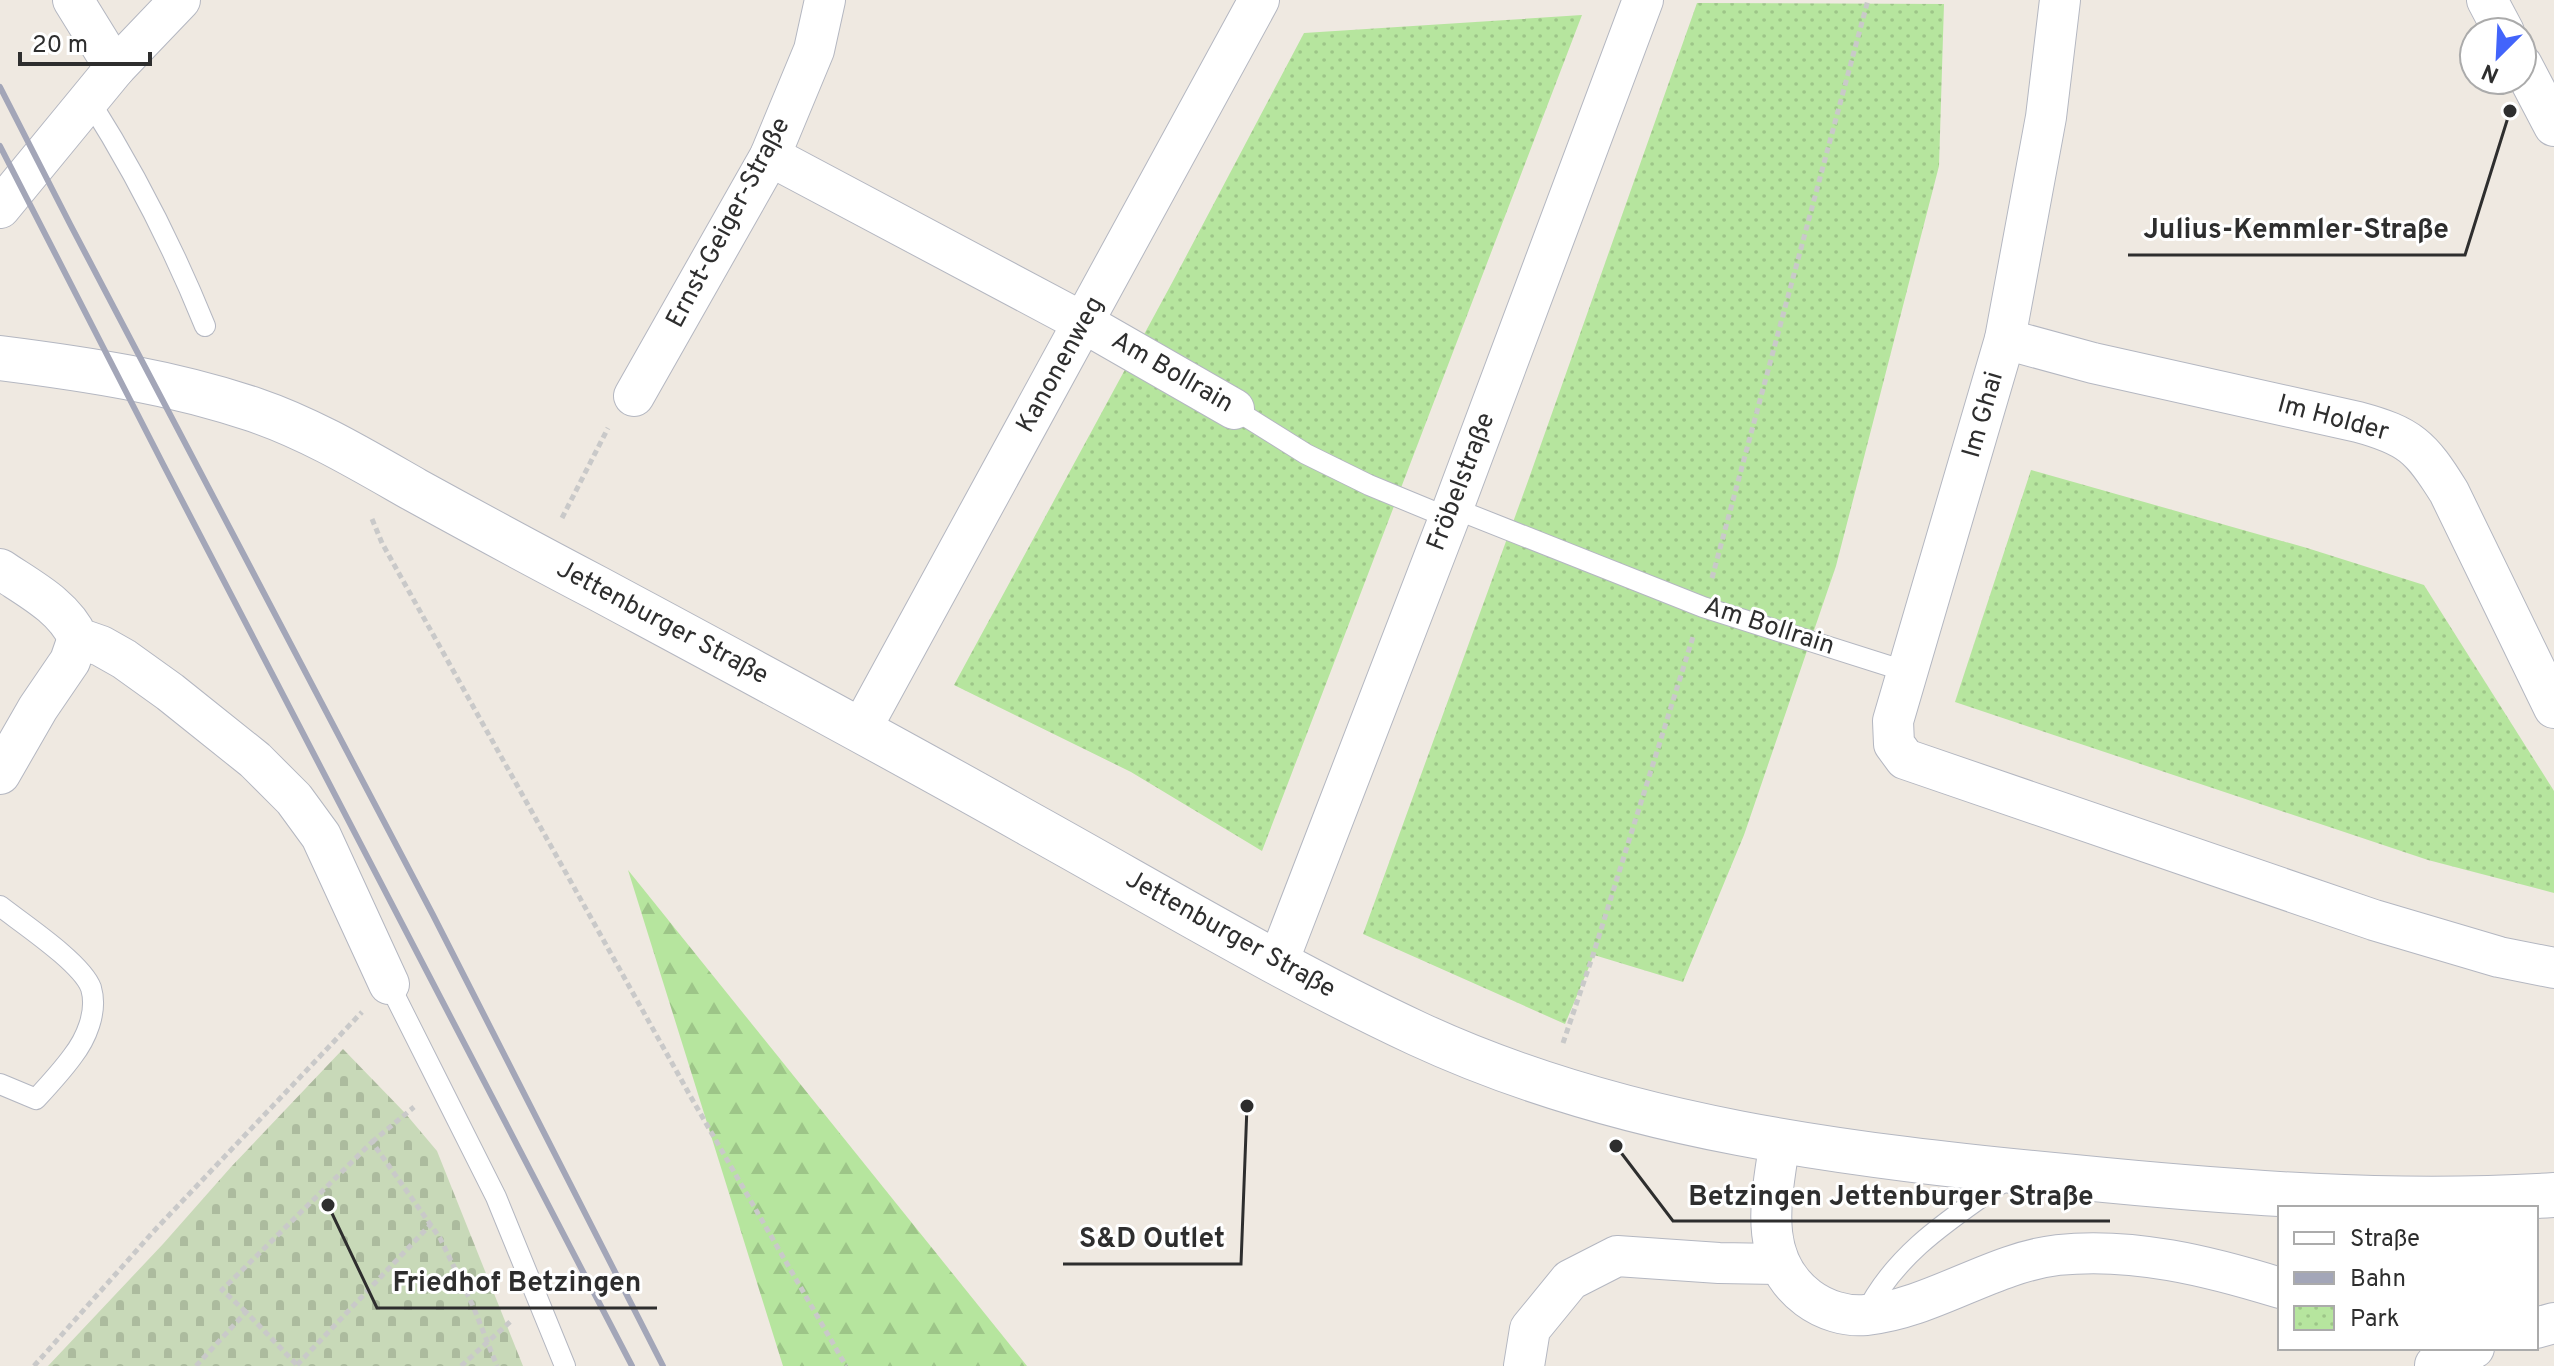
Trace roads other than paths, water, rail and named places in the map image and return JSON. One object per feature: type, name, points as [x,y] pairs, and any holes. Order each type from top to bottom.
[{"type":"street","points":[[73,0],[115,68]]},
{"type":"street","points":[[0,208],[115,68],[180,0]]},
{"type":"street","name":"Ernst-Geiger-Straße","points":[[634,396],[770,156],[814,50],[825,0]]},
{"type":"street","name":"Kanonenweg","points":[[861,729],[1259,0]]},
{"type":"street","name":"Fröbelstraße","points":[[1278,962],[1451,513],[1643,0]]},
{"type":"street","name":"Im Ghai","points":[[2060,0],[2046,117],[2005,339],[1893,721],[1894,744],[1905,759],[2374,920],[2499,957],[2554,968]]},
{"type":"street","points":[[2538,96],[2554,126]]},
{"type":"street","name":"Am Bollrain","points":[[770,156],[1084,323],[1234,409]]},
{"type":"street","name":"Im Holder","points":[[2005,339],[2093,363],[2358,422],[2405,439],[2428,459],[2449,492],[2554,708]]},
{"type":"street","name":"Jettenburger Straße","points":[[0,358],[137,378],[263,412],[351,454],[861,729],[1278,962],[1423,1036],[1547,1083],[1680,1122],[1780,1140],[2017,1172],[2296,1196],[2443,1200],[2554,1195]]},
{"type":"street","points":[[0,569],[63,614],[78,638],[70,661],[38,708],[0,774]]},
{"type":"street","points":[[78,638],[124,659],[170,692],[255,760],[294,799],[321,836],[389,984]]},
{"type":"street","points":[[1780,1140],[1771,1232],[1778,1264],[1795,1288],[1817,1304],[1837,1312],[1865,1315],[1905,1305],[2017,1265],[2054,1256],[2092,1252],[2205,1267],[2278,1287]]},
{"type":"street","points":[[1524,1366],[1530,1329],[1570,1280],[1617,1256],[1778,1264]]},
{"type":"street","points":[[2429,1361],[2467,1350]]},
{"type":"lane","points":[[89,100],[112,136],[164,234],[205,326]]},
{"type":"lane","name":"Am Bollrain","points":[[1234,409],[1306,454],[1369,485],[1703,607],[1908,672]]},
{"type":"lane","points":[[0,906],[83,974],[91,988],[93,1006],[89,1029],[73,1056],[36,1099],[0,1084]]},
{"type":"lane","points":[[389,984],[496,1197],[565,1366]]},
{"type":"lane","points":[[1865,1315],[1876,1291],[1908,1255],[1943,1225],[2017,1172]]},
{"type":"railway","points":[[0,87],[433,915],[663,1366]]},
{"type":"railway","points":[[0,146],[632,1366]]},
{"type":"place","name":"Julius-Kemmler-Straße","points":[[2510,111]]},
{"type":"place","name":"S&D Outlet","points":[[1247,1106]]},
{"type":"place","name":"Betzingen Jettenburger Straße","points":[[1616,1146]]},
{"type":"place","name":"Friedhof Betzingen","points":[[328,1205]]}]
